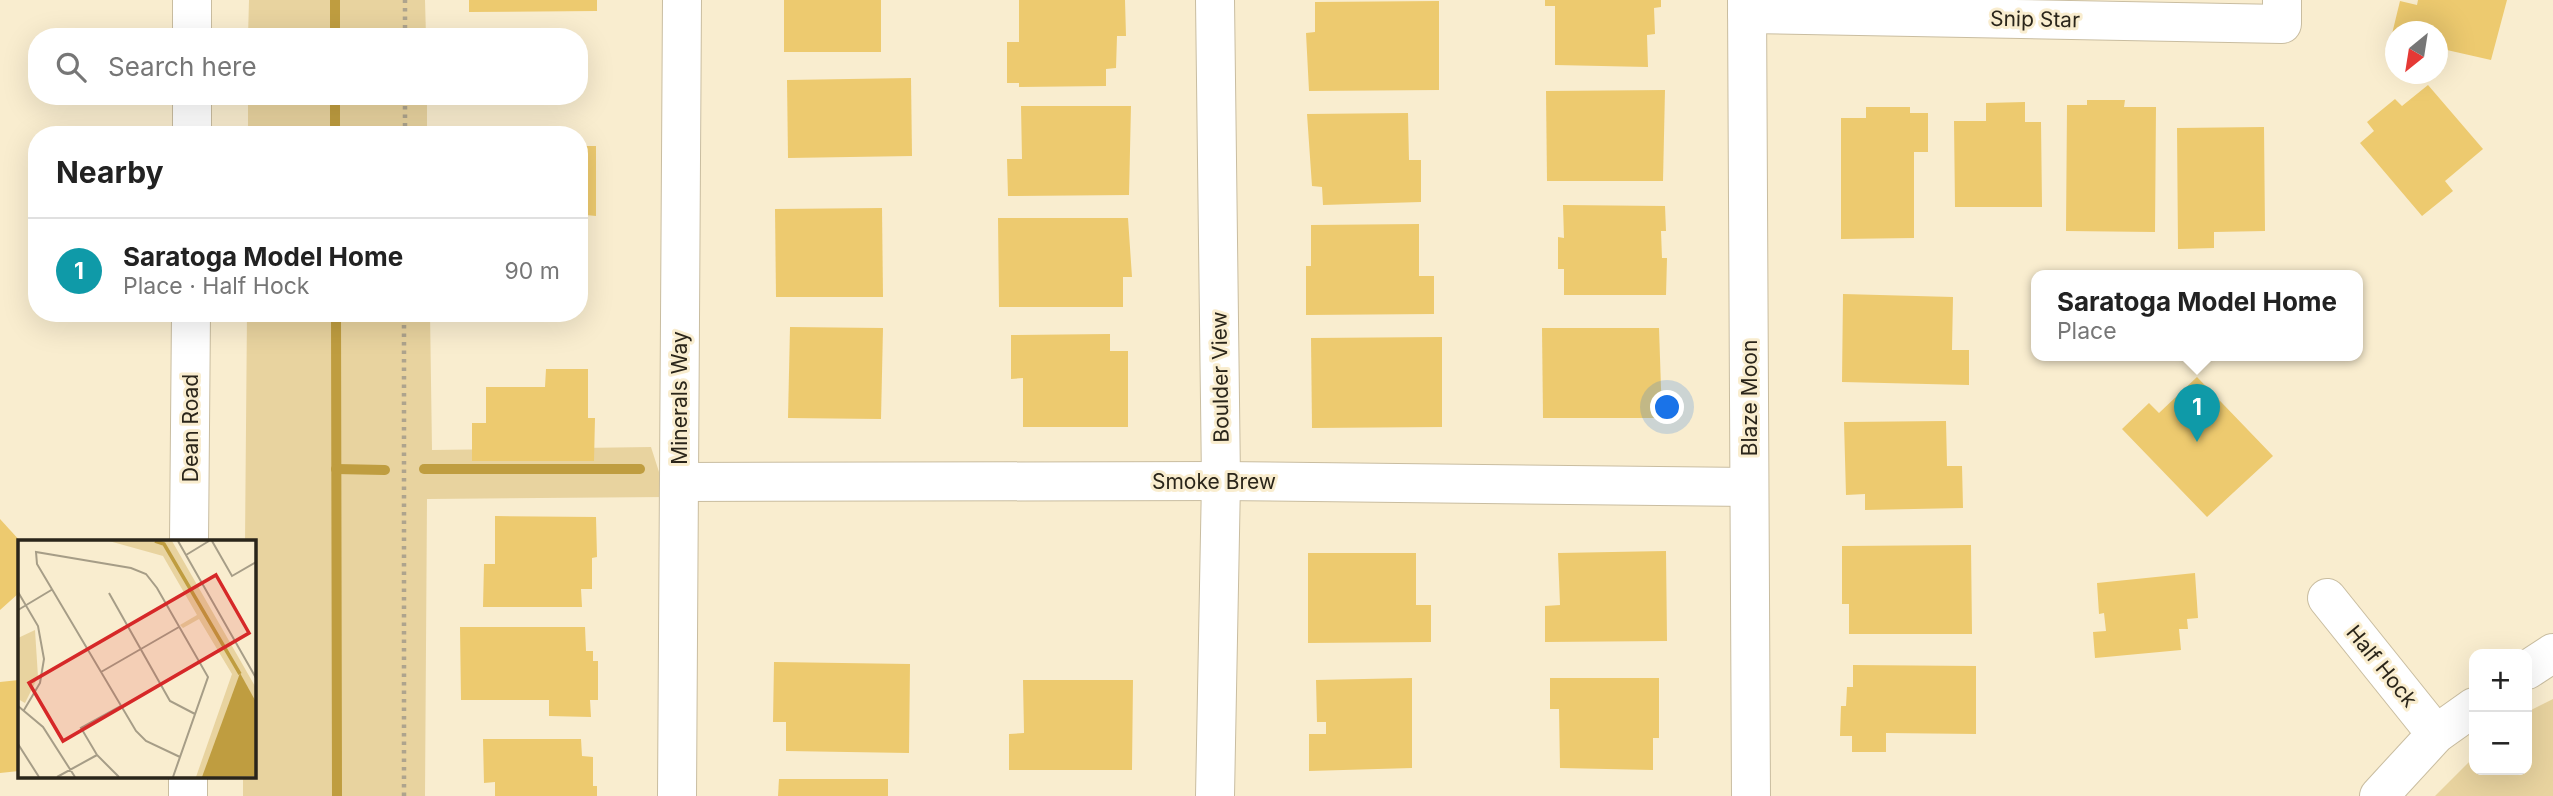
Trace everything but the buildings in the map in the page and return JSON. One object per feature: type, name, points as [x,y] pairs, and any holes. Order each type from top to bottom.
[{"type":"street","points":[[192,0],[192,28]]},
{"type":"street","name":"Minerals Way","points":[[677,796],[682,0]]},
{"type":"street","name":"Boulder View","points":[[1215,0],[1221,481],[1215,796]]},
{"type":"street","name":"Snip Star","points":[[1747,7],[2282,12]]},
{"type":"street","name":"Blaze Moon","points":[[1747,7],[1751,796]]},
{"type":"street","points":[[192,105],[192,126]]},
{"type":"street","name":"Dean Road","points":[[189,540],[191,322]]},
{"type":"street","name":"Smoke Brew","points":[[678,482],[1221,481],[1749,487]]},
{"type":"street","name":"Half Hock","points":[[2327,598],[2436,734]]},
{"type":"street","points":[[2532,667],[2553,653]]},
{"type":"street","points":[[2379,796],[2436,734],[2469,711]]},
{"type":"street","points":[[188,778],[188,796]]},
{"type":"path","points":[[405,0],[405,28]]},
{"type":"path","points":[[405,105],[405,126]]},
{"type":"path","points":[[404,322],[404,796]]},
{"type":"shaded area","points":[[249,0],[425,0],[426,28],[248,28]]},
{"type":"shaded area","points":[[248,105],[427,105],[427,126],[248,126]]},
{"type":"shaded area","points":[[247,322],[430,322],[432,450],[651,447],[667,497],[427,499],[425,796],[243,796],[243,778],[256,778],[256,540],[245,540]]},
{"type":"shaded area","points":[[2553,699],[2553,796],[2435,796],[2469,762],[2469,775],[2532,775],[2532,710]]},
{"type":"waterway","points":[[335,0],[335,28]]},
{"type":"waterway","points":[[335,105],[335,126]]},
{"type":"waterway","points":[[336,322],[337,796]]},
{"type":"waterway","points":[[336,469],[385,470]]},
{"type":"waterway","points":[[424,469],[640,469]]},
{"type":"place","name":"Saratoga Model Home","points":[[2197,442]]}]
